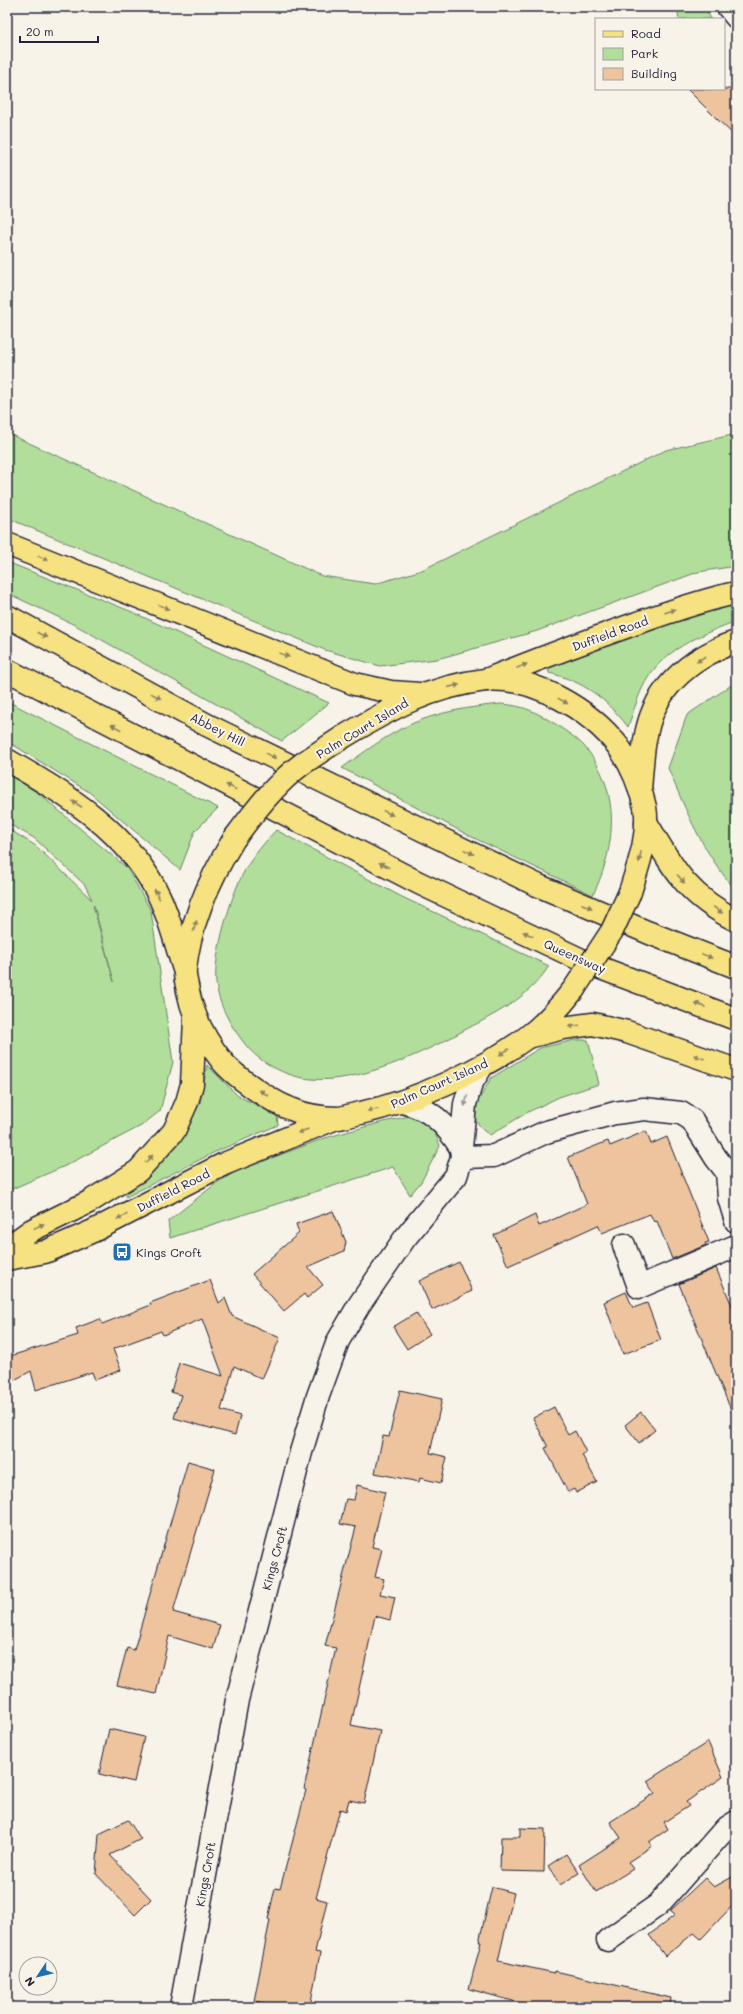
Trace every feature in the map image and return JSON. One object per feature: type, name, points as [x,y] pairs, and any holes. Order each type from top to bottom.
[{"type":"main road","points":[[7,544],[355,684],[391,692],[422,694]]},
{"type":"main road","name":"Duffield Road","points":[[486,680],[557,652],[652,618],[718,596],[736,593]]},
{"type":"main road","name":"Abbey Hill","points":[[7,616],[207,725],[433,835],[537,885],[736,968]]},
{"type":"main road","points":[[640,791],[643,746],[649,720],[666,687],[686,669],[703,657],[736,642]]},
{"type":"main road","name":"Queensway","points":[[7,670],[419,883],[590,964],[736,1019]]},
{"type":"main road","name":"Palm Court Island","points":[[486,680],[508,681],[544,691],[566,702],[589,718],[618,746],[627,760],[645,807],[646,822],[639,862],[630,892],[612,931],[574,989],[548,1019],[526,1038],[482,1066],[402,1102],[383,1108],[339,1118],[310,1114],[290,1109],[240,1078],[222,1061],[195,1018],[184,970],[201,903],[213,874],[234,839],[256,809],[278,786],[301,765],[343,737],[422,694],[486,680]]},
{"type":"main road","points":[[7,760],[83,808],[114,832],[129,849],[146,873],[160,897],[184,970]]},
{"type":"main road","points":[[646,822],[680,878],[700,897],[721,912],[736,920]]},
{"type":"main road","points":[[7,1248],[32,1230],[90,1202],[138,1171],[174,1131],[187,1102],[192,1084],[195,1018]]},
{"type":"main road","points":[[526,1038],[563,1028],[593,1024],[627,1032],[736,1070]]},
{"type":"main road","name":"Duffield Road","points":[[7,1259],[45,1252],[93,1231],[224,1164],[339,1118]]},
{"type":"street","points":[[728,7],[736,17]]},
{"type":"street","name":"Kings Croft","points":[[181,2007],[237,1700],[301,1452],[318,1396],[338,1341],[359,1305],[405,1238],[456,1176],[461,1152],[465,1104],[471,1084],[482,1066]]},
{"type":"street","points":[[402,1102],[426,1110],[437,1118],[449,1130],[461,1152],[494,1156],[546,1132],[615,1113],[644,1109],[681,1113],[692,1120],[716,1158],[732,1172],[729,1198],[736,1221]]},
{"type":"street","points":[[624,1245],[639,1287],[736,1246]]},
{"type":"street","points":[[608,1940],[658,1905],[725,1829],[736,1822]]},
{"type":"green space","points":[[677,7],[705,7],[710,18],[679,18]]},
{"type":"green space","points":[[7,433],[322,576],[375,584],[422,570],[666,450],[736,434],[736,566],[698,572],[537,631],[437,659],[380,666],[325,650],[7,518]]},
{"type":"green space","points":[[7,562],[130,611],[329,703],[282,741],[77,626],[7,593]]},
{"type":"green space","points":[[736,603],[736,621],[688,642],[666,657],[657,666],[642,688],[628,727],[612,708],[593,692],[573,681],[549,673],[548,667],[700,613]]},
{"type":"green space","points":[[736,682],[736,767],[731,772],[730,809],[736,818],[736,890],[714,862],[705,847],[689,816],[668,768],[687,715]]},
{"type":"green space","points":[[7,701],[218,808],[195,831],[180,870],[89,792],[7,741]]},
{"type":"green space","points":[[501,704],[517,706],[530,710],[557,725],[581,743],[596,763],[604,780],[609,799],[611,818],[607,857],[593,895],[468,835],[342,768],[383,739],[420,720],[454,711]]},
{"type":"green space","points":[[7,774],[38,793],[127,868],[151,911],[173,1062],[160,1111],[141,1126],[65,1166],[7,1191],[7,828],[36,846],[92,900],[85,885],[34,838],[7,823]],"holes":[[[94,905],[114,982],[93,906]]]},
{"type":"green space","points":[[276,830],[402,897],[549,966],[541,978],[531,988],[510,1005],[445,1041],[388,1066],[348,1077],[329,1079],[301,1078],[272,1067],[248,1048],[229,1021],[217,991],[216,971],[220,942],[234,894],[245,870],[263,844]]},
{"type":"green space","points":[[575,1040],[588,1040],[599,1084],[559,1097],[528,1112],[490,1135],[484,1131],[476,1121],[475,1115],[477,1103],[491,1078],[540,1048]]},
{"type":"green space","points":[[207,1065],[238,1096],[277,1115],[278,1125],[215,1152],[126,1197],[126,1190],[169,1154],[183,1133],[200,1103]]},
{"type":"green space","points":[[410,1116],[421,1121],[432,1130],[440,1146],[421,1182],[410,1195],[393,1167],[170,1238],[168,1221],[218,1182],[237,1171],[325,1138]]},
{"type":"building","points":[[736,89],[736,137],[688,90]]},
{"type":"building","points":[[646,1131],[651,1144],[667,1137],[709,1242],[705,1243],[706,1245],[672,1259],[657,1221],[654,1222],[650,1214],[602,1233],[598,1225],[508,1266],[494,1235],[535,1215],[539,1226],[587,1204],[568,1157],[608,1141],[610,1146]]},
{"type":"building","points":[[333,1211],[346,1242],[344,1251],[308,1267],[323,1285],[307,1298],[304,1294],[284,1311],[252,1274],[299,1233],[296,1224]]},
{"type":"building","points":[[459,1262],[472,1291],[432,1310],[419,1281]]},
{"type":"building","points":[[716,1268],[736,1315],[736,1422],[679,1284]]},
{"type":"building","points":[[210,1280],[219,1303],[225,1298],[232,1316],[280,1338],[262,1379],[234,1366],[221,1410],[240,1416],[235,1435],[174,1418],[181,1395],[171,1392],[179,1363],[223,1376],[202,1319],[163,1335],[161,1331],[113,1349],[121,1370],[95,1380],[92,1372],[36,1390],[31,1371],[7,1384],[7,1357],[78,1335],[76,1328],[100,1319],[102,1324],[151,1305],[150,1303]]},
{"type":"building","points":[[626,1292],[633,1308],[647,1303],[661,1340],[623,1354],[604,1302]]},
{"type":"building","points":[[416,1313],[430,1334],[407,1349],[393,1327]]},
{"type":"building","points":[[400,1390],[442,1399],[430,1453],[447,1457],[441,1483],[420,1478],[419,1482],[375,1473],[383,1436],[389,1437]]},
{"type":"building","points":[[554,1407],[568,1435],[575,1431],[586,1452],[582,1455],[597,1482],[576,1493],[574,1489],[568,1492],[545,1448],[548,1447],[533,1418]]},
{"type":"building","points":[[641,1412],[655,1430],[639,1443],[625,1425]]},
{"type":"building","points":[[188,1461],[215,1469],[173,1612],[220,1625],[213,1649],[169,1636],[156,1694],[117,1685],[127,1648],[134,1650]]},
{"type":"building","points":[[357,1485],[385,1492],[372,1547],[382,1549],[375,1577],[384,1579],[380,1594],[395,1597],[390,1620],[375,1616],[351,1725],[380,1731],[364,1803],[349,1800],[346,1811],[340,1809],[316,1898],[327,1901],[315,1952],[320,1953],[310,2007],[285,2007],[254,2001],[270,1920],[268,1919],[275,1888],[280,1889],[306,1790],[304,1789],[336,1648],[325,1646],[356,1527],[340,1524],[346,1499],[354,1500]]},
{"type":"building","points":[[109,1729],[144,1737],[134,1782],[99,1774]]},
{"type":"building","points":[[708,1742],[723,1777],[686,1802],[689,1806],[664,1822],[668,1829],[649,1842],[652,1846],[628,1862],[633,1869],[596,1892],[579,1865],[621,1838],[610,1822],[655,1793],[647,1781]]},
{"type":"building","points":[[128,1820],[141,1839],[110,1855],[151,1899],[135,1915],[96,1874],[99,1834]]},
{"type":"building","points":[[520,1828],[545,1829],[544,1872],[500,1871],[501,1837],[520,1837]]},
{"type":"building","points":[[566,1854],[579,1873],[560,1885],[548,1866]]},
{"type":"building","points":[[736,1875],[736,1902],[701,1939],[694,1933],[665,1956],[649,1935],[675,1915],[670,1911],[705,1878],[714,1887]]},
{"type":"building","points":[[492,1887],[514,1893],[498,1961],[555,1973],[555,1971],[671,1998],[670,2007],[535,2007],[469,1989],[481,1942],[479,1942]]},
{"type":"place","name":"Kings Croft","points":[[122,1252]]}]
